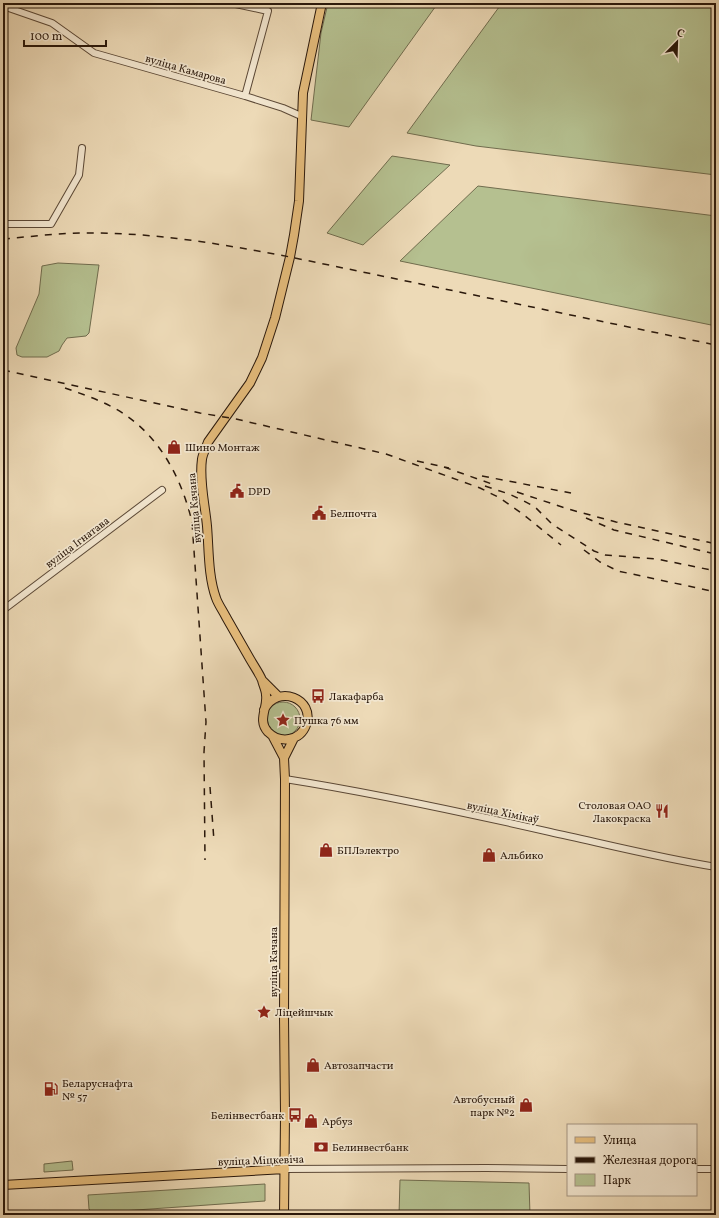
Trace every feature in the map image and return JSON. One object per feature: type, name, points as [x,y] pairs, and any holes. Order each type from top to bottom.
[{"type":"main road","name":"вуліца Качана","points":[[284,1215],[284,758],[273,736],[268,732],[264,725],[262,718],[267,696],[261,679],[216,598],[211,572],[202,482],[202,460],[208,442],[250,383],[256,372],[275,318],[294,235],[299,201],[303,93],[322,3]]},
{"type":"main road","name":"вуліца Качана","points":[[261,679],[278,696],[290,696],[295,698],[300,701],[306,709],[306,725],[303,731],[294,738],[284,758]]},
{"type":"main road","points":[[264,710],[270,701],[278,696]]},
{"type":"main road","points":[[273,736],[283,740],[294,738]]},
{"type":"main road","name":"вуліца Міцкевіча","points":[[3,1184],[285,1169]]},
{"type":"street","points":[[231,3],[268,11],[245,96]]},
{"type":"street","name":"вуліца Камарова","points":[[3,6],[52,23],[94,53],[245,96],[283,108],[301,116]]},
{"type":"street","points":[[3,224],[51,224],[79,175],[82,148]]},
{"type":"street","name":"вуліца Ігнатава","points":[[3,610],[162,490]]},
{"type":"street","name":"вуліца Хімікаў","points":[[285,779],[369,793],[679,861],[716,867]]},
{"type":"street","name":"вуліца Міцкевіча","points":[[285,1169],[567,1169]]},
{"type":"street","points":[[697,1169],[716,1169]]},
{"type":"green space","points":[[328,3],[438,3],[349,127],[311,120],[321,33]]},
{"type":"green space","points":[[502,3],[716,3],[716,175],[476,146],[407,133]]},
{"type":"green space","points":[[392,156],[450,165],[363,245],[327,233]]},
{"type":"green space","points":[[478,186],[716,216],[716,326],[400,261]]},
{"type":"green space","points":[[58,263],[99,265],[89,333],[86,336],[67,338],[59,351],[47,357],[22,357],[17,355],[16,348],[39,294],[42,266]]},
{"type":"green space","points":[[280,702],[286,702],[295,707],[299,713],[299,725],[295,731],[286,736],[280,736],[271,731],[266,722],[266,716],[271,707]]},
{"type":"green space","points":[[72,1161],[73,1170],[44,1172],[44,1164]]},
{"type":"green space","points":[[400,1180],[529,1183],[530,1215],[399,1215]]},
{"type":"green space","points":[[265,1184],[265,1201],[93,1213],[89,1209],[88,1195]]},
{"type":"railway","points":[[3,239],[62,234],[108,233],[134,234],[213,243],[290,257],[716,345]]},
{"type":"railway","points":[[3,370],[200,413],[236,419],[386,454],[480,488],[500,498],[561,545]]},
{"type":"railway","points":[[65,388],[116,409],[144,430],[166,457],[174,472],[187,505],[192,522],[206,722],[204,752],[205,860]]},
{"type":"railway","points":[[417,461],[449,468]]},
{"type":"railway","points":[[444,467],[492,484]]},
{"type":"railway","points":[[482,476],[571,493]]},
{"type":"railway","points":[[485,486],[509,494],[535,507],[552,524],[594,551],[605,555],[657,559],[716,571]]},
{"type":"railway","points":[[517,492],[568,509],[616,522],[712,543]]},
{"type":"railway","points":[[586,518],[614,530],[711,553]]},
{"type":"railway","points":[[584,550],[600,562],[618,571],[716,592]]},
{"type":"railway","points":[[210,787],[214,841]]},
{"type":"place","name":"Шино Монтаж","points":[[174,447]]},
{"type":"place","name":"DPD","points":[[237,491]]},
{"type":"place","name":"Белпочта","points":[[319,513]]},
{"type":"place","name":"Лакафарба","points":[[318,696]]},
{"type":"place","name":"Пушка 76 мм","points":[[283,720]]},
{"type":"place","name":"Столовая ОАО Лакокраска","points":[[662,811]]},
{"type":"place","name":"БПЛэлектро","points":[[326,850]]},
{"type":"place","name":"Альбико","points":[[489,855]]},
{"type":"place","name":"Ліцейшчык","points":[[264,1012]]},
{"type":"place","name":"Автозапчасти","points":[[313,1065]]},
{"type":"place","name":"Беларуснафта № 57","points":[[51,1089]]},
{"type":"place","name":"Автобусный парк №2","points":[[526,1105]]},
{"type":"place","name":"Белінвестбанк","points":[[295,1115]]},
{"type":"place","name":"Арбуз","points":[[311,1121]]},
{"type":"place","name":"Белинвестбанк","points":[[321,1147]]}]
